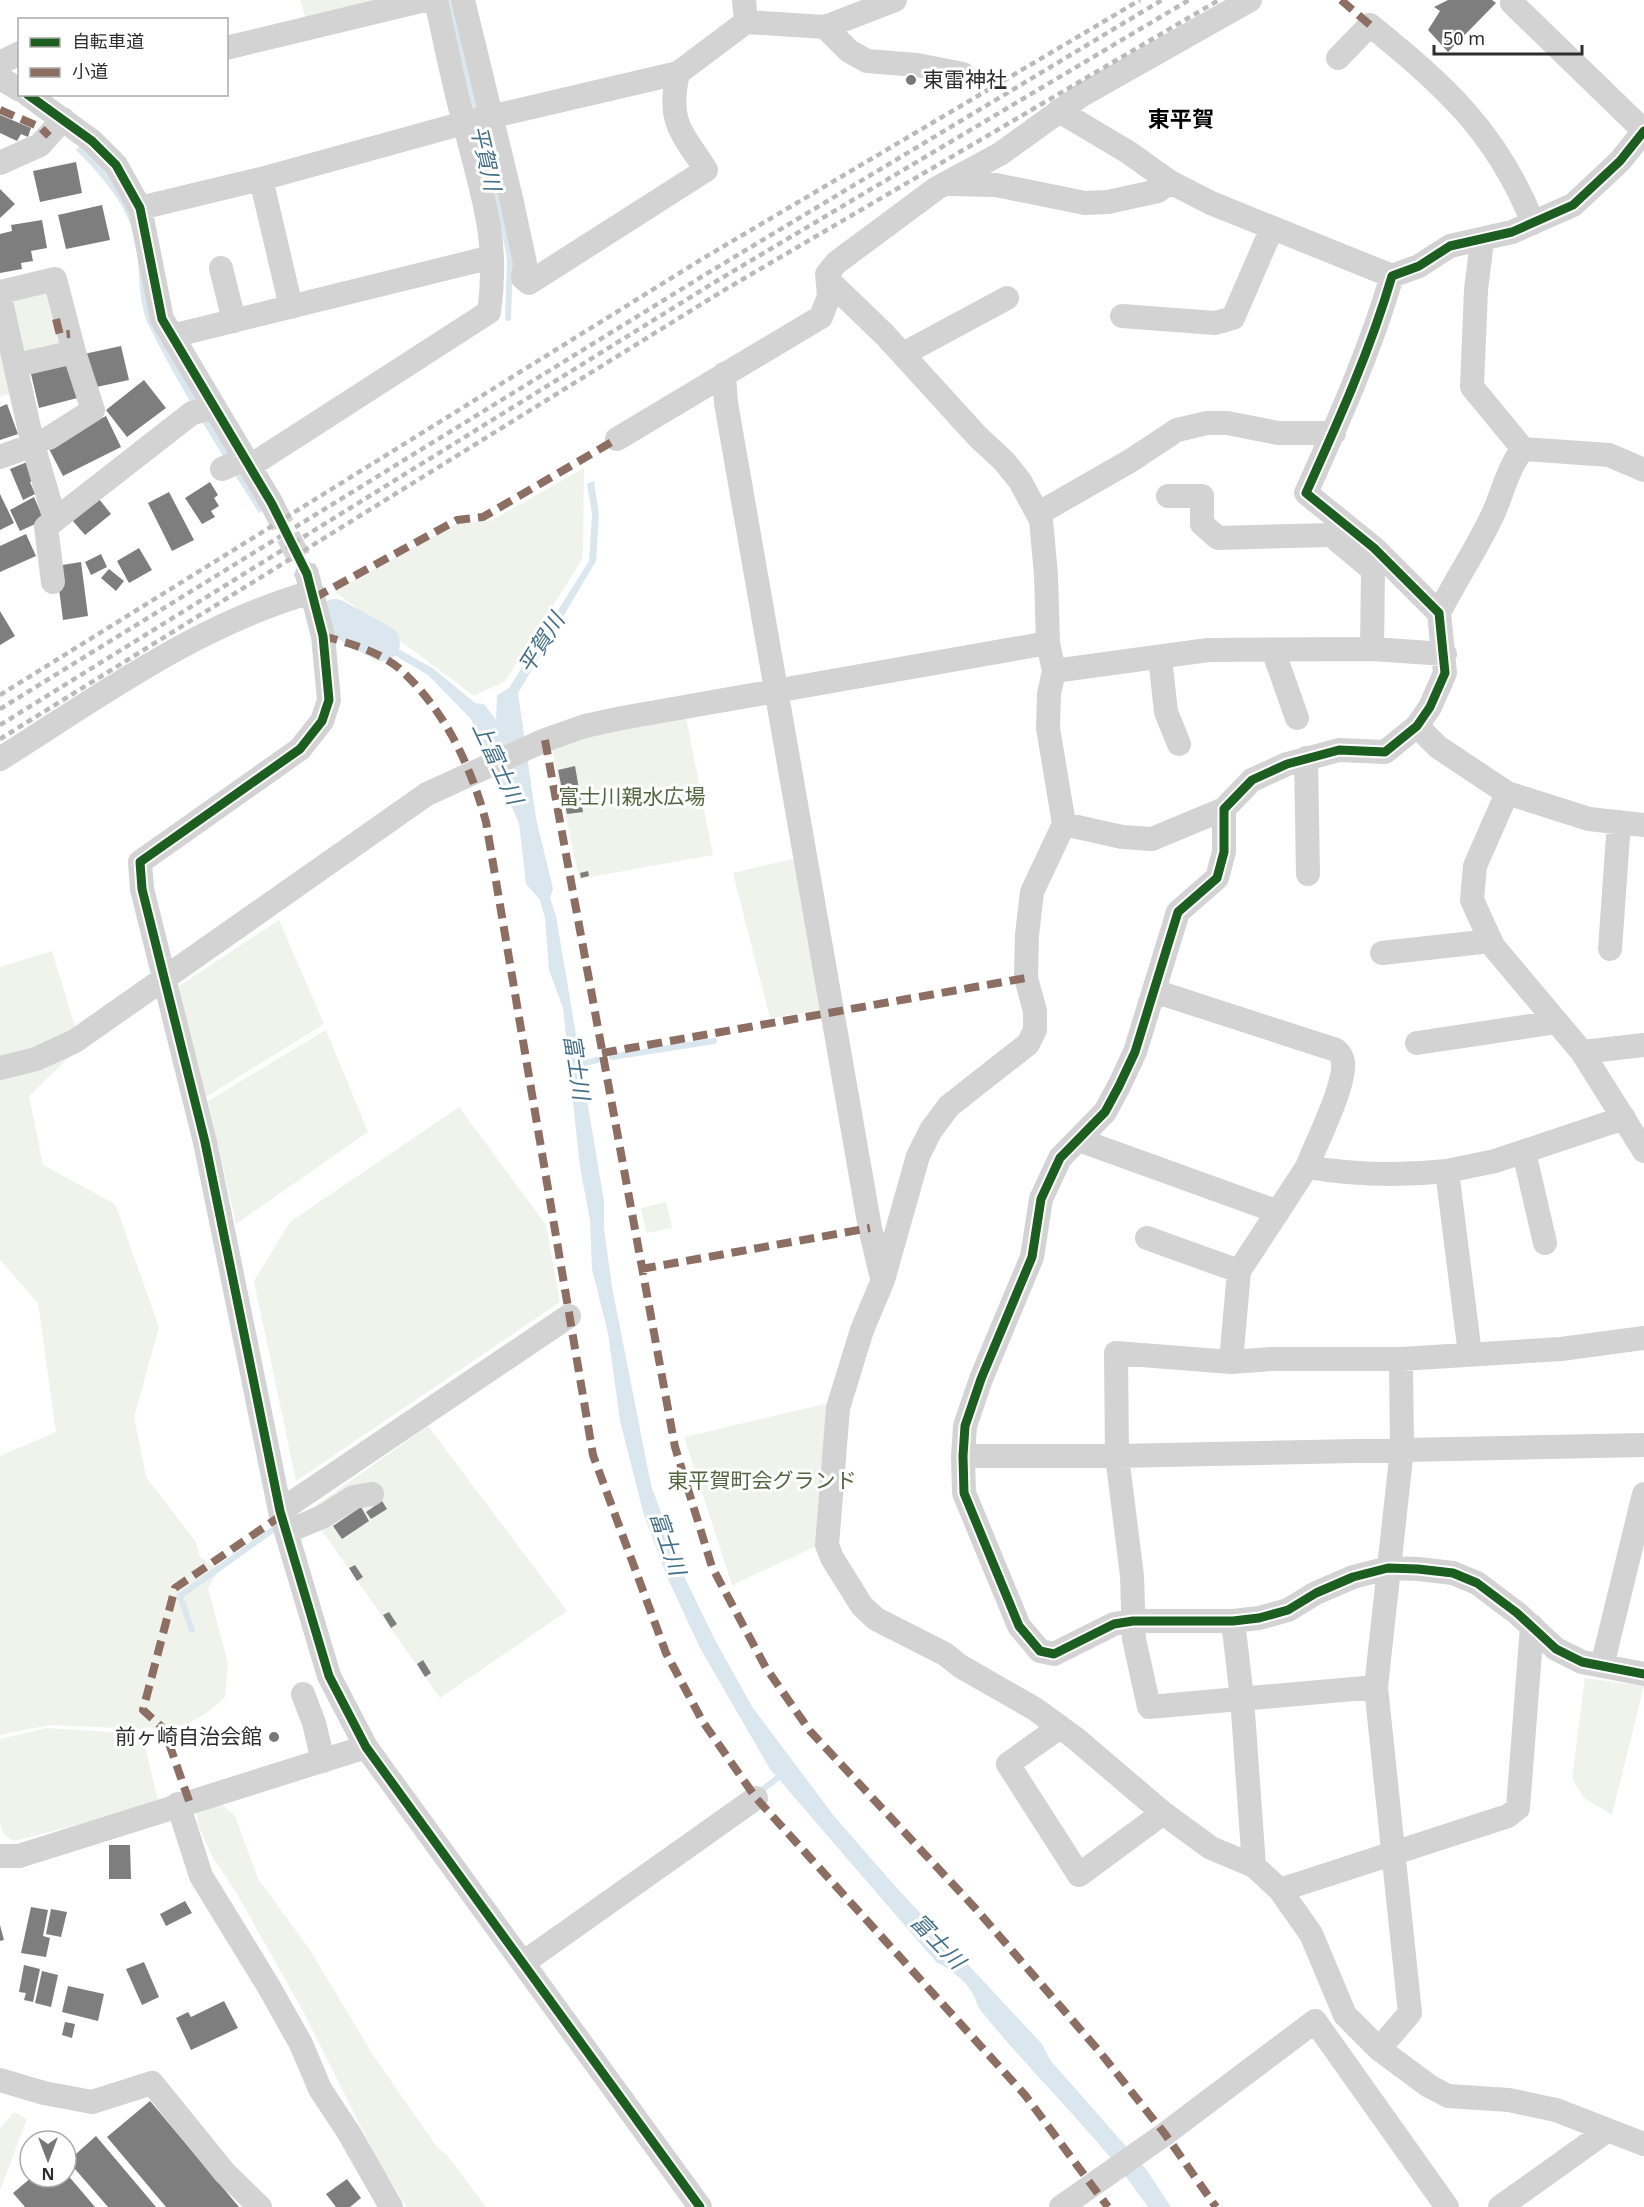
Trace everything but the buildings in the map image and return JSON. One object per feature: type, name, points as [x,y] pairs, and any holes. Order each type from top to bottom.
[{"type":"street","points":[[228,48],[425,0]]},
{"type":"street","points":[[240,464],[489,312],[491,230],[482,184],[464,123],[436,0]]},
{"type":"street","points":[[463,0],[525,264],[523,278],[529,283],[706,170],[679,128],[672,108],[678,73]]},
{"type":"street","points":[[140,208],[464,123],[678,73],[745,11],[825,27],[896,0]]},
{"type":"street","points":[[617,439],[821,317],[829,296],[827,274],[836,264],[943,184],[1000,154],[1059,111],[1250,0]]},
{"type":"street","points":[[1059,111],[1128,152],[1170,182],[1272,228],[1392,276],[1419,266],[1450,246],[1482,241],[1533,223],[1573,205],[1586,196],[1620,161],[1644,131],[1512,3]]},
{"type":"street","points":[[1338,58],[1370,25],[1405,53],[1469,113],[1513,182],[1533,223]]},
{"type":"street","points":[[825,27],[849,51],[867,61],[917,65],[963,74]]},
{"type":"street","points":[[0,63],[18,54]]},
{"type":"street","points":[[0,78],[18,87]]},
{"type":"street","points":[[33,96],[56,128],[92,141],[116,165],[140,208],[162,319],[172,336],[209,419],[240,464],[272,504]]},
{"type":"street","points":[[0,163],[40,145],[56,128]]},
{"type":"street","points":[[261,178],[291,307]]},
{"type":"street","points":[[943,184],[996,184],[1085,203],[1108,202],[1158,191],[1170,182]]},
{"type":"street","points":[[1122,316],[1215,323],[1233,318],[1272,228]]},
{"type":"street","points":[[1482,241],[1476,290],[1472,387],[1522,448],[1609,455],[1644,470]]},
{"type":"street","points":[[172,336],[492,257]]},
{"type":"street","points":[[221,268],[234,321]]},
{"type":"street","points":[[1392,276],[1379,319],[1334,433],[1306,493],[1374,548],[1439,613]]},
{"type":"street","points":[[0,457],[41,442],[69,422],[93,410],[74,352],[55,279],[0,294],[16,365],[41,442],[55,520]]},
{"type":"street","points":[[829,281],[903,354],[978,437],[1004,461],[1020,481],[1037,511],[1044,540],[1048,643],[1054,671],[1049,694],[1048,728],[1064,825],[1032,892],[1027,935],[1026,978],[1035,1011],[1035,1030],[1028,1044],[949,1106],[932,1130],[918,1156],[883,1280],[862,1330],[838,1408],[827,1545],[862,1606],[876,1619],[945,1654],[960,1666],[1035,1709],[1163,1813],[1211,1848],[1254,1866],[1280,1890],[1318,1947],[1338,2004],[1345,2015],[1379,2049],[1430,2086],[1448,2096],[1521,2102],[1556,2110],[1644,2144]]},
{"type":"street","points":[[903,354],[1006,298]]},
{"type":"street","points":[[16,365],[74,352]]},
{"type":"street","points":[[724,374],[726,403],[778,690],[870,1228],[883,1280]]},
{"type":"street","points":[[53,582],[46,527],[209,419]]},
{"type":"street","points":[[1037,511],[1048,508],[1130,461],[1177,430],[1207,423],[1227,423],[1278,433],[1334,433]]},
{"type":"street","points":[[1064,825],[1122,837],[1152,839],[1224,809],[1252,780],[1306,758],[1339,750],[1385,752],[1402,741],[1417,726],[1430,707],[1445,673],[1445,654],[1439,613],[1453,585],[1470,560],[1494,512],[1516,456],[1522,448]]},
{"type":"street","points":[[1168,496],[1202,496],[1202,524],[1218,538],[1331,535],[1373,570],[1372,649]]},
{"type":"street","points":[[0,759],[214,628],[310,583],[323,636],[329,700],[322,721],[300,749],[140,862],[142,889],[208,1154],[283,1521],[329,1676],[366,1747],[700,2207]]},
{"type":"street","points":[[0,1068],[36,1059],[75,1041],[426,794],[470,772],[545,740],[585,726],[1048,643]]},
{"type":"street","points":[[1054,671],[1208,650],[1372,649],[1445,654]]},
{"type":"street","points":[[1273,650],[1297,718]]},
{"type":"street","points":[[1160,657],[1166,712],[1179,744]]},
{"type":"street","points":[[1417,726],[1437,747],[1507,793],[1589,819],[1644,825]]},
{"type":"street","points":[[1306,758],[1308,874]]},
{"type":"street","points":[[1507,793],[1475,866],[1473,900],[1491,941],[1582,1052],[1644,1151]]},
{"type":"street","points":[[1224,809],[1224,852],[1217,878],[1178,912],[1135,1052],[1119,1086],[1105,1112],[1060,1158],[1041,1200],[1032,1257],[981,1378],[965,1426],[964,1493],[1019,1626],[1040,1651],[1054,1654],[1114,1624],[1133,1621],[1233,1621],[1259,1618],[1288,1610],[1316,1593],[1353,1577],[1388,1568],[1453,1573],[1477,1583],[1532,1626],[1556,1649],[1582,1662],[1644,1674]]},
{"type":"street","points":[[1610,949],[1618,822]]},
{"type":"street","points":[[1382,953],[1491,941]]},
{"type":"street","points":[[1154,991],[1336,1050],[1342,1057],[1341,1080],[1307,1167],[1239,1270],[1232,1362]]},
{"type":"street","points":[[1417,1042],[1557,1022]]},
{"type":"street","points":[[1582,1052],[1644,1045]]},
{"type":"street","points":[[1307,1167],[1344,1173],[1382,1175],[1447,1171],[1524,1152],[1624,1118]]},
{"type":"street","points":[[1079,1140],[1278,1212]]},
{"type":"street","points":[[1524,1152],[1545,1244]]},
{"type":"street","points":[[1447,1171],[1470,1354]]},
{"type":"street","points":[[1147,1238],[1239,1270]]},
{"type":"street","points":[[283,1521],[569,1316]]},
{"type":"street","points":[[1376,1687],[1149,1707],[1133,1621],[1132,1576],[1117,1456],[1116,1353],[1232,1362],[1271,1359],[1401,1359],[1561,1349],[1644,1338]]},
{"type":"street","points":[[1379,2049],[1410,2013],[1376,1687],[1402,1449],[1401,1359]]},
{"type":"street","points":[[963,1456],[1117,1456],[1644,1445]]},
{"type":"street","points":[[283,1521],[322,1517],[354,1497],[372,1494]]},
{"type":"street","points":[[1602,1666],[1644,1494]]},
{"type":"street","points":[[1233,1621],[1242,1698],[1254,1866]]},
{"type":"street","points":[[1280,1890],[1508,1816],[1518,1808],[1532,1626]]},
{"type":"street","points":[[303,1694],[314,1723],[323,1761]]},
{"type":"street","points":[[1060,1727],[1008,1764],[1079,1875],[1163,1813]]},
{"type":"street","points":[[0,1856],[20,1856],[178,1804],[366,1747]]},
{"type":"street","points":[[523,1963],[756,1798]]},
{"type":"street","points":[[178,1804],[201,1876],[301,2044],[320,2089],[349,2133],[382,2204]]},
{"type":"street","points":[[1061,2207],[1338,2004]]},
{"type":"street","points":[[1315,2021],[1446,2207]]},
{"type":"street","points":[[0,2080],[92,2102],[152,2083],[225,2173],[260,2207]]},
{"type":"street","points":[[1500,2207],[1608,2130]]},
{"type":"green space","points":[[300,0],[403,0],[307,22]]},
{"type":"green space","points":[[49,287],[61,347],[25,356],[8,300]]},
{"type":"green space","points":[[0,333],[13,392],[0,397]]},
{"type":"green space","points":[[584,468],[583,558],[505,681],[474,696],[334,591],[456,524],[492,520]]},
{"type":"green space","name":"富士川親水広場","points":[[686,717],[713,855],[579,879],[552,749],[584,736]]},
{"type":"green space","points":[[796,858],[827,1009],[770,1018],[733,873]]},
{"type":"green space","points":[[279,920],[324,1024],[204,1098],[179,986]]},
{"type":"green space","points":[[52,951],[81,1046],[29,1096],[43,1165],[115,1204],[159,1327],[134,1417],[146,1477],[196,1542],[200,1557],[219,1570],[208,1588],[228,1663],[225,1697],[198,1718],[183,1725],[165,1729],[49,1725],[0,1735],[0,1456],[56,1432],[38,1303],[0,1260],[0,967]]},
{"type":"green space","points":[[326,1030],[368,1132],[236,1224],[208,1101]]},
{"type":"green space","points":[[459,1107],[546,1225],[560,1302],[296,1481],[254,1281],[290,1222]]},
{"type":"green space","points":[[666,1202],[672,1228],[646,1233],[641,1208]]},
{"type":"green space","name":"東平賀町会グランド","points":[[833,1402],[823,1445],[823,1543],[732,1585],[684,1437]]},
{"type":"green space","points":[[428,1426],[567,1611],[440,1698],[308,1511]]},
{"type":"green space","points":[[1585,1678],[1644,1686],[1612,1815],[1584,1798],[1572,1778]]},
{"type":"green space","points":[[47,1728],[142,1734],[159,1804],[14,1841],[4,1835],[0,1823],[0,1739]]},
{"type":"green space","points":[[214,1798],[235,1816],[258,1879],[308,1947],[375,2058],[437,2147],[447,2155],[486,2207],[407,2207],[380,2165],[303,2011],[237,1894],[212,1856],[198,1825],[196,1804]]},
{"type":"green space","points":[[14,2112],[27,2119],[23,2129],[18,2129],[18,2143],[0,2191],[0,2129]]},
{"type":"water","points":[[83,143],[105,166],[131,204],[149,289],[265,509],[259,513],[188,398],[149,326],[141,297],[133,231],[114,193],[76,150]]},
{"type":"water","name":"富士川","points":[[594,481],[599,514],[596,561],[518,693],[536,818],[553,889],[550,898],[556,916],[604,1201],[604,1228],[612,1287],[651,1485],[685,1578],[715,1640],[753,1708],[834,1816],[895,1886],[1042,2044],[1051,2061],[1146,2169],[1171,2207],[1148,2207],[1109,2156],[980,2010],[968,1986],[953,1972],[937,1963],[770,1769],[700,1648],[668,1579],[644,1515],[620,1421],[608,1333],[592,1269],[590,1220],[580,1167],[563,1008],[549,970],[545,918],[540,900],[526,884],[519,823],[471,719],[428,675],[374,643],[338,627],[339,616],[434,669],[475,703],[484,704],[496,720],[497,695],[509,688],[589,561],[592,514],[587,484]]},
{"type":"waterway","name":"平賀川","points":[[449,0],[478,116]]},
{"type":"waterway","name":"平賀川","points":[[481,126],[491,165]]},
{"type":"waterway","name":"平賀川","points":[[497,190],[510,259],[508,318]]},
{"type":"waterway","name":"上富士川","points":[[335,617],[382,643]]},
{"type":"waterway","points":[[612,1057],[714,1041]]},
{"type":"waterway","name":"富士川","points":[[577,1065],[597,1060]]},
{"type":"waterway","points":[[192,1630],[180,1596],[271,1531]]},
{"type":"waterway","points":[[758,1793],[784,1773]]},
{"type":"tunnel","points":[[272,504],[307,574]]},
{"type":"railway","points":[[0,695],[702,259],[1140,0]]},
{"type":"railway","points":[[0,709],[711,271],[1162,0]]},
{"type":"railway","points":[[0,725],[715,282],[1189,0]]},
{"type":"railway","points":[[0,739],[721,292],[1219,0]]},
{"type":"marked path","points":[[1341,0],[1370,25]]},
{"type":"marked path","points":[[0,110],[40,127],[49,136]]},
{"type":"marked path","points":[[56,319],[60,335],[70,334]]},
{"type":"marked path","points":[[314,598],[457,520],[483,517],[617,439]]},
{"type":"marked path","points":[[323,636],[375,653],[402,671],[444,722],[473,780],[486,822],[593,1455],[666,1653],[703,1722],[756,1798],[1025,2095],[1108,2207]]},
{"type":"marked path","points":[[545,740],[675,1447],[712,1567],[766,1668],[810,1731],[976,1909],[1099,2051],[1165,2134],[1216,2207]]},
{"type":"marked path","points":[[602,1053],[1026,978]]},
{"type":"marked path","points":[[641,1269],[870,1228]]},
{"type":"marked path","points":[[189,1801],[164,1729],[143,1710],[175,1588],[282,1515]]},
{"type":"cycle path","points":[[30,96],[92,141],[116,165],[140,208],[162,319],[272,504],[307,574],[323,636],[329,700],[322,721],[300,749],[140,862],[142,889],[205,1142],[280,1511],[329,1676],[366,1747],[700,2207]]},
{"type":"cycle path","points":[[1644,131],[1620,161],[1573,205],[1512,232],[1450,246],[1419,266],[1392,276],[1364,359],[1306,493],[1374,548],[1439,613],[1445,673],[1430,707],[1417,726],[1385,752],[1339,750],[1287,764],[1252,780],[1224,809],[1224,852],[1217,878],[1178,912],[1135,1052],[1119,1086],[1105,1112],[1060,1158],[1041,1199],[1032,1257],[981,1379],[965,1426],[963,1456],[964,1493],[1019,1626],[1040,1651],[1054,1654],[1114,1624],[1133,1621],[1233,1621],[1259,1618],[1288,1610],[1316,1593],[1353,1577],[1388,1568],[1418,1569],[1453,1573],[1477,1583],[1517,1613],[1556,1649],[1582,1662],[1644,1674]]},
{"type":"place","name":"東雷神社","points":[[911,80]]},
{"type":"place","name":"前ヶ崎自治会館","points":[[274,1737]]},
{"type":"district","name":"東平賀","points":[[1181,119]]}]
